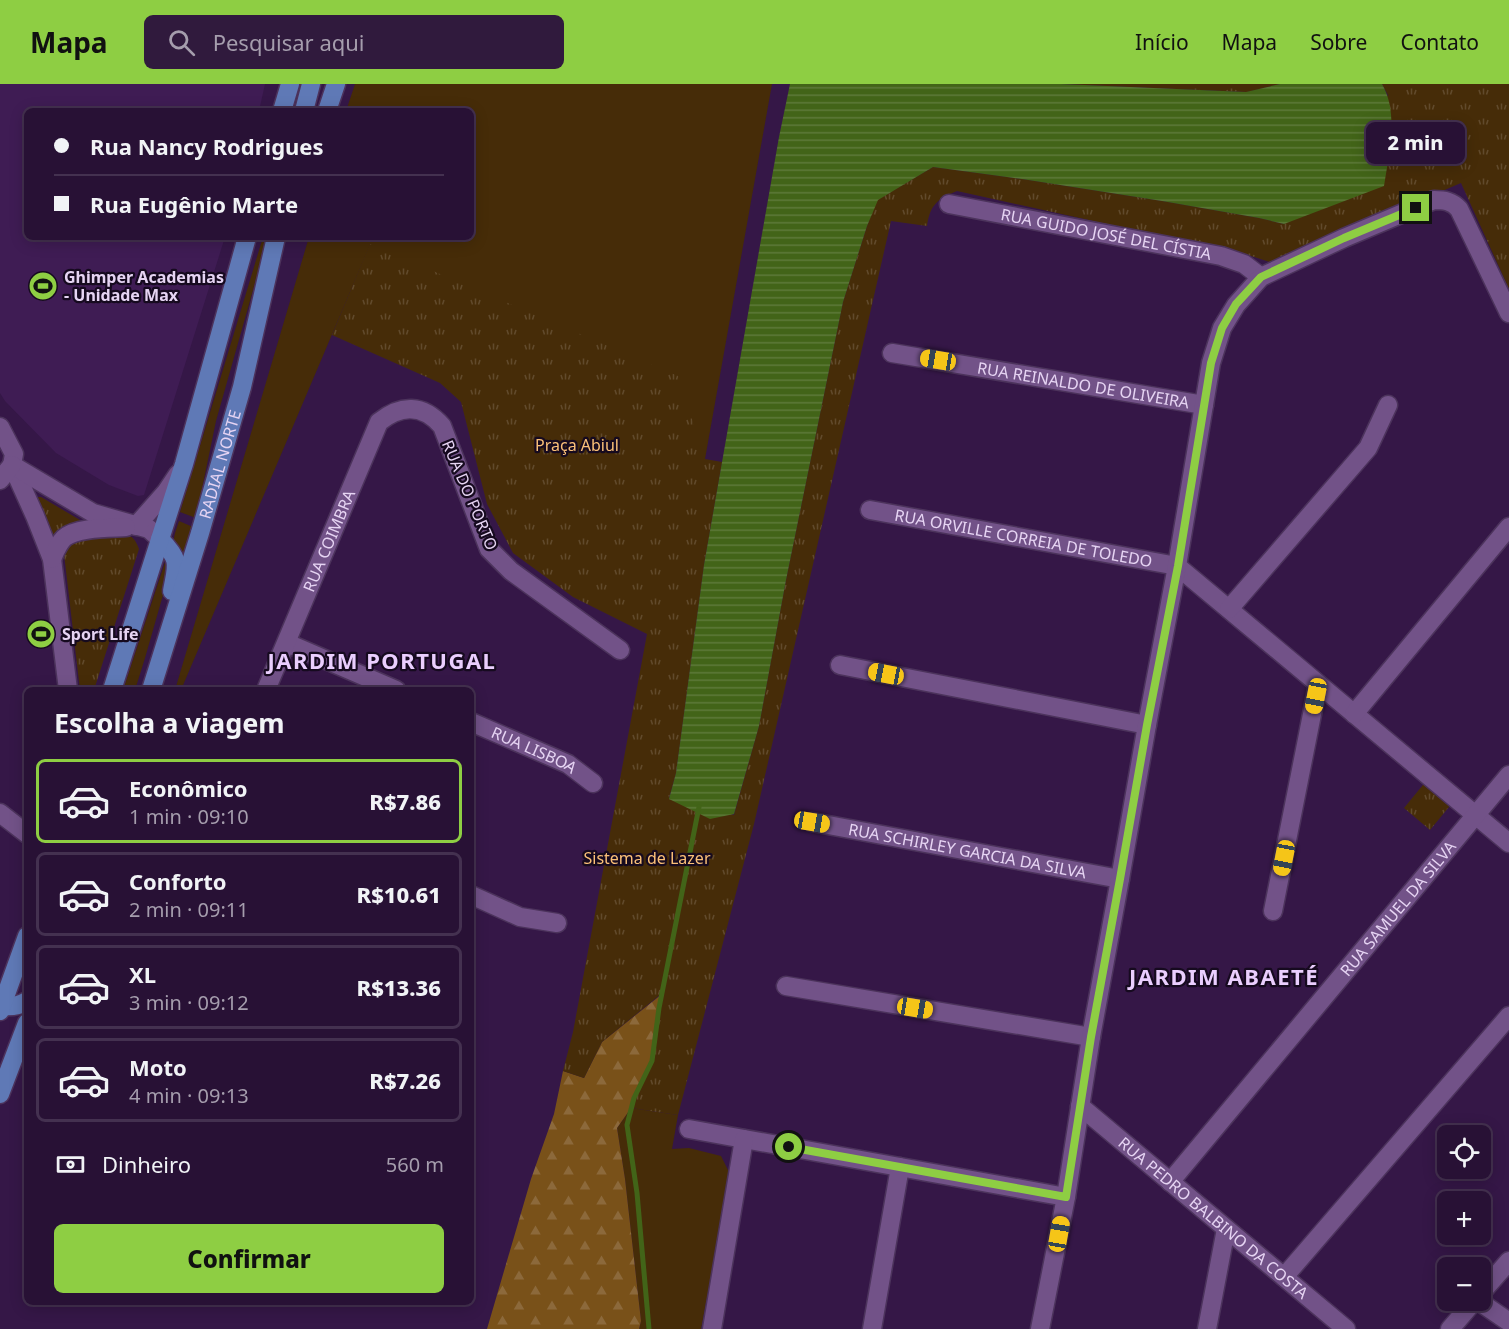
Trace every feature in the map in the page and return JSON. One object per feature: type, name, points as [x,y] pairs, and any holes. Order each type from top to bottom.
[{"type":"main road","points":[[283,108],[290,84]]},
{"type":"main road","points":[[305,108],[311,84]]},
{"type":"main road","points":[[328,108],[336,84]]},
{"type":"main road","name":"RADIAL NORTE","points":[[113,687],[184,464],[246,240]]},
{"type":"main road","name":"RADIAL NORTE","points":[[153,683],[200,533],[242,387],[275,240]]},
{"type":"main road","points":[[242,387],[287,240]]},
{"type":"main road","points":[[153,683],[176,569],[174,555],[160,538]]},
{"type":"main road","points":[[24,944],[1,1007],[24,1003]]},
{"type":"main road","points":[[0,1094],[24,1031]]},
{"type":"street","points":[[1041,1329],[1066,1197],[1091,1037],[1147,725],[1178,566],[1211,363],[1222,328],[1236,304],[1261,277],[1344,238],[1434,200],[1448,201],[1459,209],[1509,313]]},
{"type":"street","name":"RUA GUIDO JOSÉ DEL CÍSTIA","points":[[949,204],[1221,256],[1244,264],[1261,277]]},
{"type":"street","name":"RUA REINALDO DE OLIVEIRA","points":[[892,352],[1204,405]]},
{"type":"street","points":[[1229,609],[1368,448],[1388,405]]},
{"type":"street","name":"RUA COIMBRA","points":[[267,687],[379,422],[397,410],[407,409]]},
{"type":"street","name":"RUA DO PORTO","points":[[407,409],[434,417],[442,426],[489,549],[511,571],[620,650]]},
{"type":"street","points":[[0,427],[14,454],[12,465],[0,480]]},
{"type":"street","name":"RADIAL NORTE","points":[[136,526],[166,492],[184,464]]},
{"type":"street","points":[[12,465],[93,513],[149,529],[160,538]]},
{"type":"street","points":[[12,465],[52,559],[68,687]]},
{"type":"street","name":"RUA ORVILLE CORREIA DE TOLEDO","points":[[870,510],[1178,566],[1509,843]]},
{"type":"street","points":[[52,559],[62,540],[69,534],[136,526]]},
{"type":"street","points":[[1354,714],[1509,527]]},
{"type":"street","points":[[287,643],[389,687]]},
{"type":"street","points":[[840,665],[1147,725]]},
{"type":"street","points":[[1273,911],[1318,684]]},
{"type":"street","name":"RUA LISBOA","points":[[474,723],[568,764],[592,783]]},
{"type":"street","name":"RUA SAMUEL DA SILVA","points":[[1170,1182],[1509,775]]},
{"type":"street","points":[[0,813],[24,832]]},
{"type":"street","name":"RUA SCHIRLEY GARCIA DA SILVA","points":[[812,822],[1120,879]]},
{"type":"street","points":[[474,897],[520,917],[557,923]]},
{"type":"street","points":[[786,986],[1091,1037]]},
{"type":"street","points":[[1284,1277],[1509,1016]]},
{"type":"street","name":"RUA PEDRO BALBINO DA COSTA","points":[[1080,1106],[1346,1329]]},
{"type":"street","points":[[689,1129],[1066,1197]]},
{"type":"street","points":[[712,1329],[744,1139]]},
{"type":"street","points":[[872,1329],[900,1167]]},
{"type":"street","points":[[1207,1329],[1226,1229]]},
{"type":"street","points":[[1491,1282],[1509,1262]]},
{"type":"street","points":[[1491,1310],[1509,1322]]},
{"type":"street","points":[[1450,1329],[1466,1311]]},
{"type":"shaded area","points":[[0,84],[265,84],[260,108],[24,108],[24,240],[224,240],[144,495],[138,496],[109,485],[56,453],[5,401],[0,393]]},
{"type":"shaded area","points":[[790,84],[1061,84],[1246,92],[1280,84],[1382,84],[1390,108],[1390,147],[1384,186],[1284,224],[1162,201],[933,167],[878,200],[867,226],[843,302],[786,580],[759,726],[734,814],[710,819],[669,799],[676,773],[704,565]]},
{"type":"green space","points":[[355,84],[772,84],[705,459],[370,245],[182,687],[176,687],[308,240],[474,240],[474,108],[347,108]]},
{"type":"green space","points":[[1061,84],[1280,84],[1247,92]]},
{"type":"green space","points":[[1382,84],[1509,84],[1509,289],[1461,183],[1273,263],[1248,255],[957,191],[936,204],[930,213],[927,226],[891,221],[754,824],[678,1115],[631,1108],[652,1061],[661,994],[602,1042],[584,1078],[563,1071],[573,1032],[647,634],[573,597],[513,553],[487,504],[461,402],[440,383],[332,335],[370,244],[678,376],[705,459],[722,462],[704,565],[676,773],[669,798],[734,815],[759,726],[786,580],[843,302],[877,200],[933,167],[1162,201],[1284,224],[1388,95]]},
{"type":"green space","points":[[262,240],[267,240],[216,421],[196,518],[180,512]]},
{"type":"green space","points":[[38,497],[80,522],[53,542],[36,499]]},
{"type":"green space","points":[[179,521],[193,527],[184,553],[174,543]]},
{"type":"green space","points":[[124,535],[134,539],[139,549],[95,687],[80,687],[64,554],[67,544],[75,540]]},
{"type":"green space","points":[[167,556],[169,574],[136,687],[124,687]]},
{"type":"green space","points":[[1427,780],[1450,802],[1449,807],[1430,830],[1404,808]]},
{"type":"green space","points":[[662,994],[652,1061],[631,1108],[617,1128],[641,1321],[639,1329],[487,1329],[531,1179],[554,1114],[563,1071],[584,1078],[602,1042]]},
{"type":"green space","points":[[631,1108],[678,1115],[672,1149],[689,1148],[721,1156],[729,1172],[701,1329],[639,1329],[641,1321],[617,1128]]},
{"type":"waterway","points":[[649,1329],[637,1193],[627,1125],[634,1098],[652,1061],[659,1008],[699,807]]},
{"type":"place","name":"Ghimper Academias - Unidade Max","points":[[43,286]]},
{"type":"place","name":"Sport Life","points":[[41,634]]},
{"type":"district","name":"JARDIM PORTUGAL","points":[[382,660]]},
{"type":"district","name":"JARDIM ABAETÉ","points":[[1224,976]]},
{"type":"route","points":[[789,1147],[1066,1197],[1091,1037],[1178,566],[1211,363],[1222,328],[1236,304],[1261,277],[1344,238],[1416,208]]},
{"type":"park label","name":"Praça Abiul","points":[[577,445]]},
{"type":"park label","name":"Sistema de Lazer","points":[[647,858]]}]
